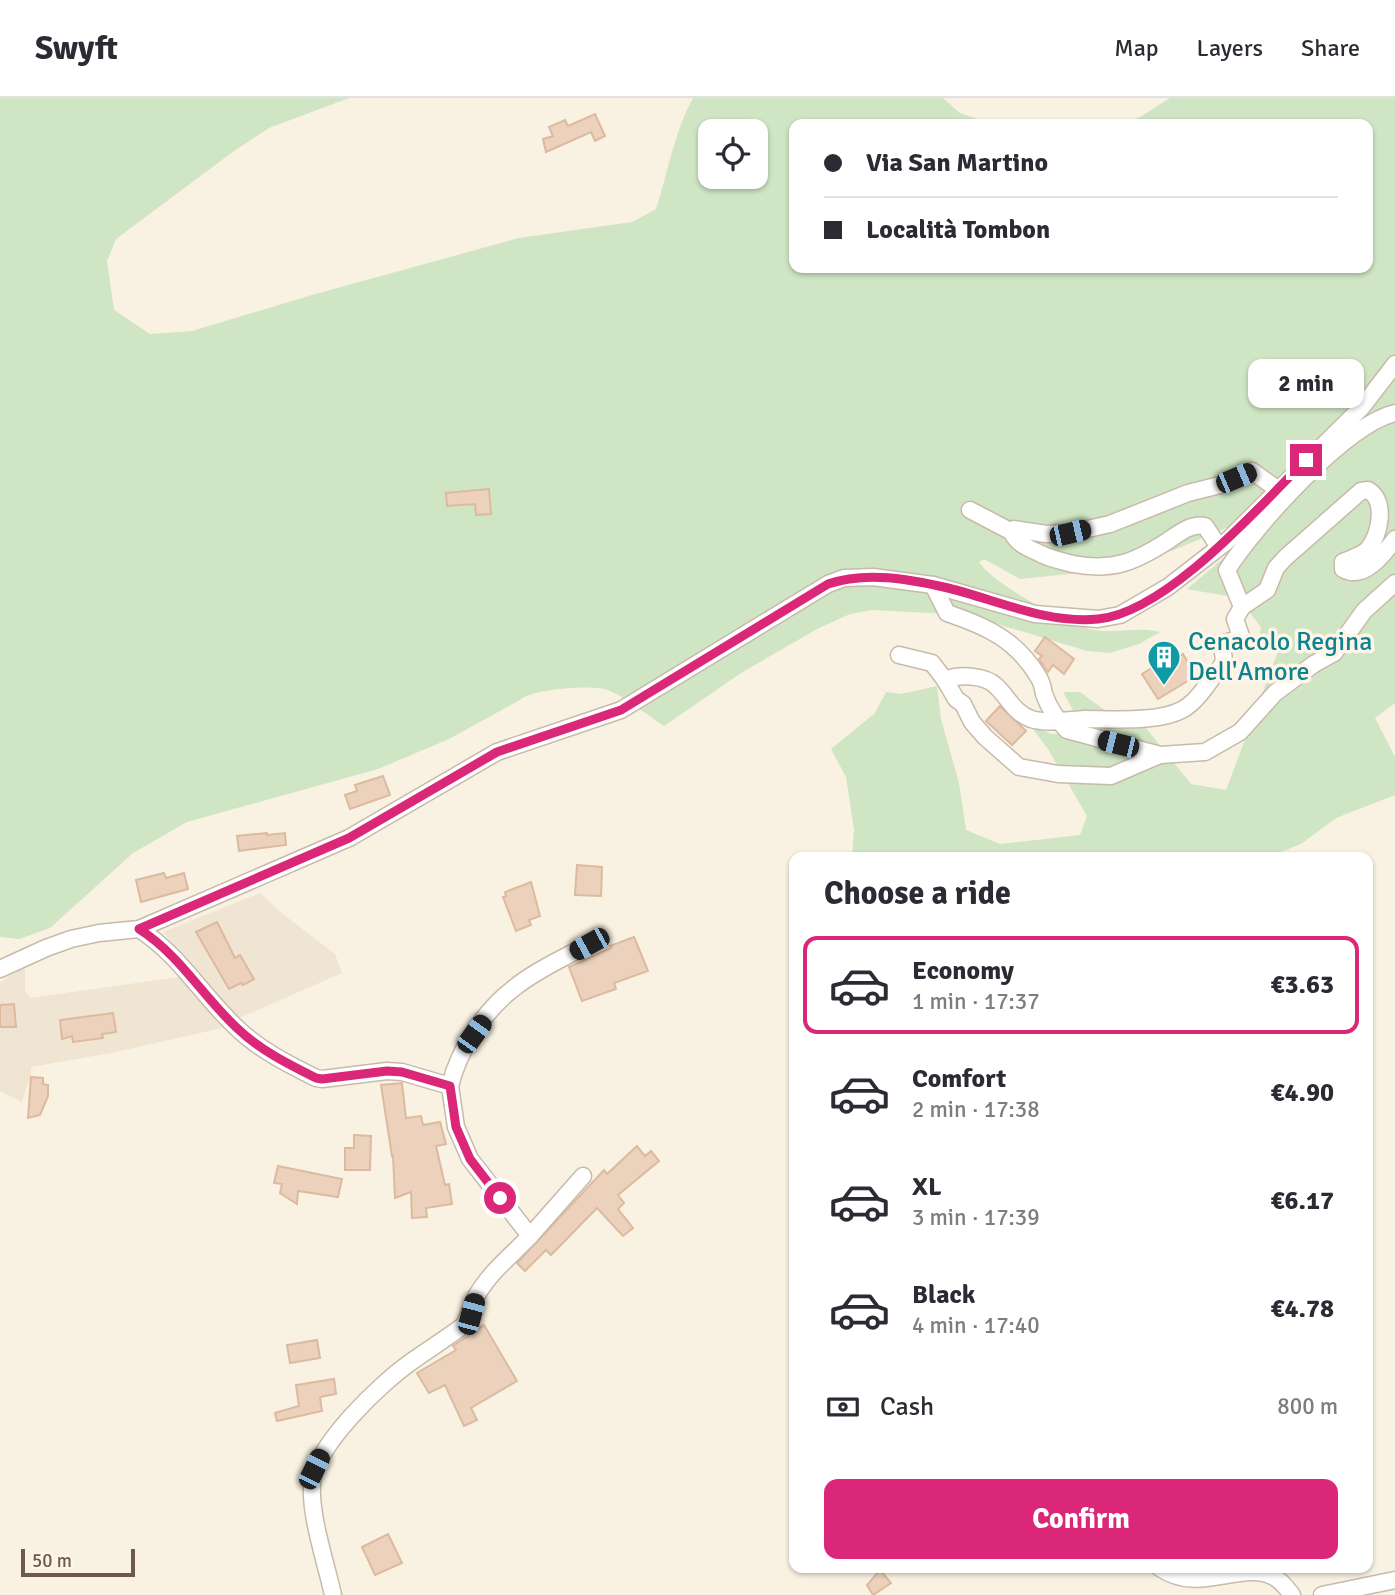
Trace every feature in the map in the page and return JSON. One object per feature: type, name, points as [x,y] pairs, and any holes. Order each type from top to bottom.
[{"type":"street","points":[[0,969],[71,939],[139,929],[349,838],[497,752],[621,710],[828,584],[844,578],[873,577],[933,585],[1035,614],[1098,619],[1120,615],[1144,603],[1219,547],[1362,407],[1395,364]]},
{"type":"street","points":[[1242,607],[1227,570],[1252,535],[1322,462],[1353,434],[1395,413]]},
{"type":"street","points":[[1012,532],[1014,529],[1024,529],[1046,534],[1070,533],[1110,524],[1252,471],[1277,489]]},
{"type":"street","points":[[945,680],[952,677],[970,677],[987,681],[995,685],[1021,714],[1032,720],[1161,717],[1185,708],[1202,693],[1224,662],[1221,644],[1241,636],[1235,619],[1242,607],[1267,590],[1276,568],[1285,558],[1361,491],[1368,490],[1375,495],[1380,506],[1379,521],[1369,547],[1360,555],[1343,562],[1343,569],[1350,572],[1368,567],[1378,561],[1395,539]]},
{"type":"street","points":[[970,510],[1012,532],[1013,537],[1024,546],[1047,557],[1094,568],[1123,565],[1183,531],[1200,525],[1205,526],[1219,547]]},
{"type":"street","points":[[933,585],[947,613],[980,624],[1008,640],[1041,680],[1045,697],[1057,721],[1068,730],[1160,755],[1205,752],[1240,732],[1275,693],[1314,664],[1334,653],[1364,611],[1395,583]]},
{"type":"street","points":[[899,655],[932,663],[968,712],[972,722],[1019,767],[1058,774],[1111,776],[1160,755]]},
{"type":"street","points":[[139,929],[160,943],[244,1035],[262,1049],[316,1078],[387,1071],[402,1072],[450,1086]]},
{"type":"street","points":[[530,1236],[470,1159],[456,1127],[450,1086],[461,1055],[500,1000],[515,987],[589,944]]},
{"type":"street","points":[[334,1595],[313,1506],[314,1469],[321,1457],[337,1433],[363,1404],[395,1375],[464,1325],[484,1284],[583,1176]]},
{"type":"street","points":[[1167,1573],[1179,1581],[1192,1584],[1210,1584],[1258,1573],[1272,1575],[1285,1585],[1292,1595]]},
{"type":"street","points":[[1322,1595],[1395,1580]]},
{"type":"shaded area","points":[[260,893],[335,954],[342,973],[237,1019],[163,932]]},
{"type":"shaded area","points":[[25,966],[25,990],[30,998],[179,977],[222,1028],[111,1053],[31,1067],[31,1078],[22,1102],[0,1091],[0,983]]},
{"type":"green space","points":[[0,98],[349,98],[269,128],[116,239],[107,261],[114,310],[150,334],[192,331],[519,238],[632,222],[656,209],[676,139],[693,98],[943,98],[960,113],[977,119],[789,119],[789,273],[1373,273],[1373,119],[1135,119],[1170,98],[1395,98],[1395,703],[1375,718],[1395,757],[1395,795],[1336,818],[1301,844],[1281,852],[852,852],[854,830],[846,777],[831,749],[875,713],[886,692],[901,694],[937,686],[941,719],[959,783],[966,830],[1000,844],[1080,835],[1087,816],[1048,749],[1030,725],[1052,734],[1077,733],[1079,721],[1063,692],[1080,692],[1118,720],[1145,727],[1191,784],[1226,790],[1277,654],[1259,637],[1261,627],[1238,598],[1187,589],[1264,524],[1266,511],[1174,550],[1089,572],[1020,579],[984,559],[979,562],[1015,592],[1051,613],[1083,627],[1103,631],[1160,632],[1139,644],[1110,653],[1087,651],[968,615],[872,610],[850,614],[817,629],[741,673],[664,726],[626,700],[604,689],[574,688],[536,693],[449,739],[378,769],[187,822],[133,853],[50,928],[19,939],[0,937]]},
{"type":"building","points":[[595,114],[605,136],[595,141],[591,132],[546,152],[543,139],[553,136],[549,127],[565,120],[568,126]]},
{"type":"building","points":[[489,489],[491,514],[476,515],[475,504],[447,506],[446,493]]},
{"type":"building","points":[[1045,637],[1074,659],[1064,674],[1053,665],[1048,672],[1039,659],[1042,656],[1035,651]]},
{"type":"building","name":"Cenacolo Regina Dell'Amore","points":[[1183,654],[1196,676],[1158,699],[1142,674],[1165,660],[1167,664]]},
{"type":"building","points":[[1000,706],[1026,731],[1012,745],[986,721]]},
{"type":"building","points":[[383,776],[390,795],[350,809],[345,795],[357,791],[355,785]]},
{"type":"building","points":[[285,833],[286,845],[239,851],[237,836]]},
{"type":"building","points":[[577,865],[602,867],[601,896],[575,895]]},
{"type":"building","points":[[164,873],[166,878],[184,873],[188,889],[141,902],[136,880]]},
{"type":"building","points":[[531,882],[540,916],[529,920],[531,925],[516,931],[503,897],[506,896],[505,892]]},
{"type":"building","points":[[217,922],[235,958],[240,955],[254,979],[243,985],[241,983],[229,989],[196,932]]},
{"type":"building","points":[[634,937],[648,971],[614,983],[616,989],[582,1001],[569,967]]},
{"type":"building","points":[[14,1004],[16,1027],[0,1027],[0,1005]]},
{"type":"building","points":[[113,1013],[116,1032],[102,1034],[103,1038],[73,1042],[72,1036],[62,1039],[60,1020]]},
{"type":"building","points":[[31,1077],[43,1078],[43,1084],[48,1085],[48,1096],[40,1115],[28,1118]]},
{"type":"building","points":[[402,1083],[406,1118],[421,1116],[423,1125],[440,1122],[446,1144],[436,1146],[445,1185],[449,1184],[452,1204],[426,1208],[427,1217],[412,1218],[411,1192],[395,1198],[393,1156],[381,1085]]},
{"type":"building","points":[[354,1135],[371,1136],[370,1170],[345,1170],[345,1148],[354,1148]]},
{"type":"building","points":[[637,1146],[645,1156],[651,1151],[659,1161],[618,1195],[624,1203],[618,1209],[633,1228],[623,1236],[597,1208],[551,1255],[546,1250],[525,1271],[517,1263],[604,1170],[607,1174]]},
{"type":"building","points":[[278,1166],[342,1179],[338,1197],[298,1191],[297,1204],[280,1193],[282,1184],[274,1183]]},
{"type":"building","points":[[484,1325],[517,1381],[471,1408],[477,1420],[464,1426],[445,1385],[429,1393],[417,1373],[456,1350],[453,1346]]},
{"type":"building","points":[[317,1340],[320,1358],[290,1363],[287,1345]]},
{"type":"building","points":[[334,1379],[336,1394],[320,1397],[322,1411],[277,1421],[275,1413],[299,1406],[296,1385]]},
{"type":"building","points":[[388,1534],[402,1563],[375,1575],[362,1547]]},
{"type":"building","points":[[877,1573],[883,1573],[891,1583],[873,1595],[867,1585]]},
{"type":"place","name":"Cenacolo Regina Dell'Amore","points":[[1164,687]]},
{"type":"route","points":[[500,1198],[470,1159],[456,1127],[450,1086],[402,1072],[387,1071],[316,1078],[262,1049],[236,1028],[160,943],[139,929],[349,838],[497,752],[621,710],[828,584],[844,578],[873,577],[933,585],[1035,614],[1098,619],[1120,615],[1168,587],[1226,542],[1306,460]]}]
